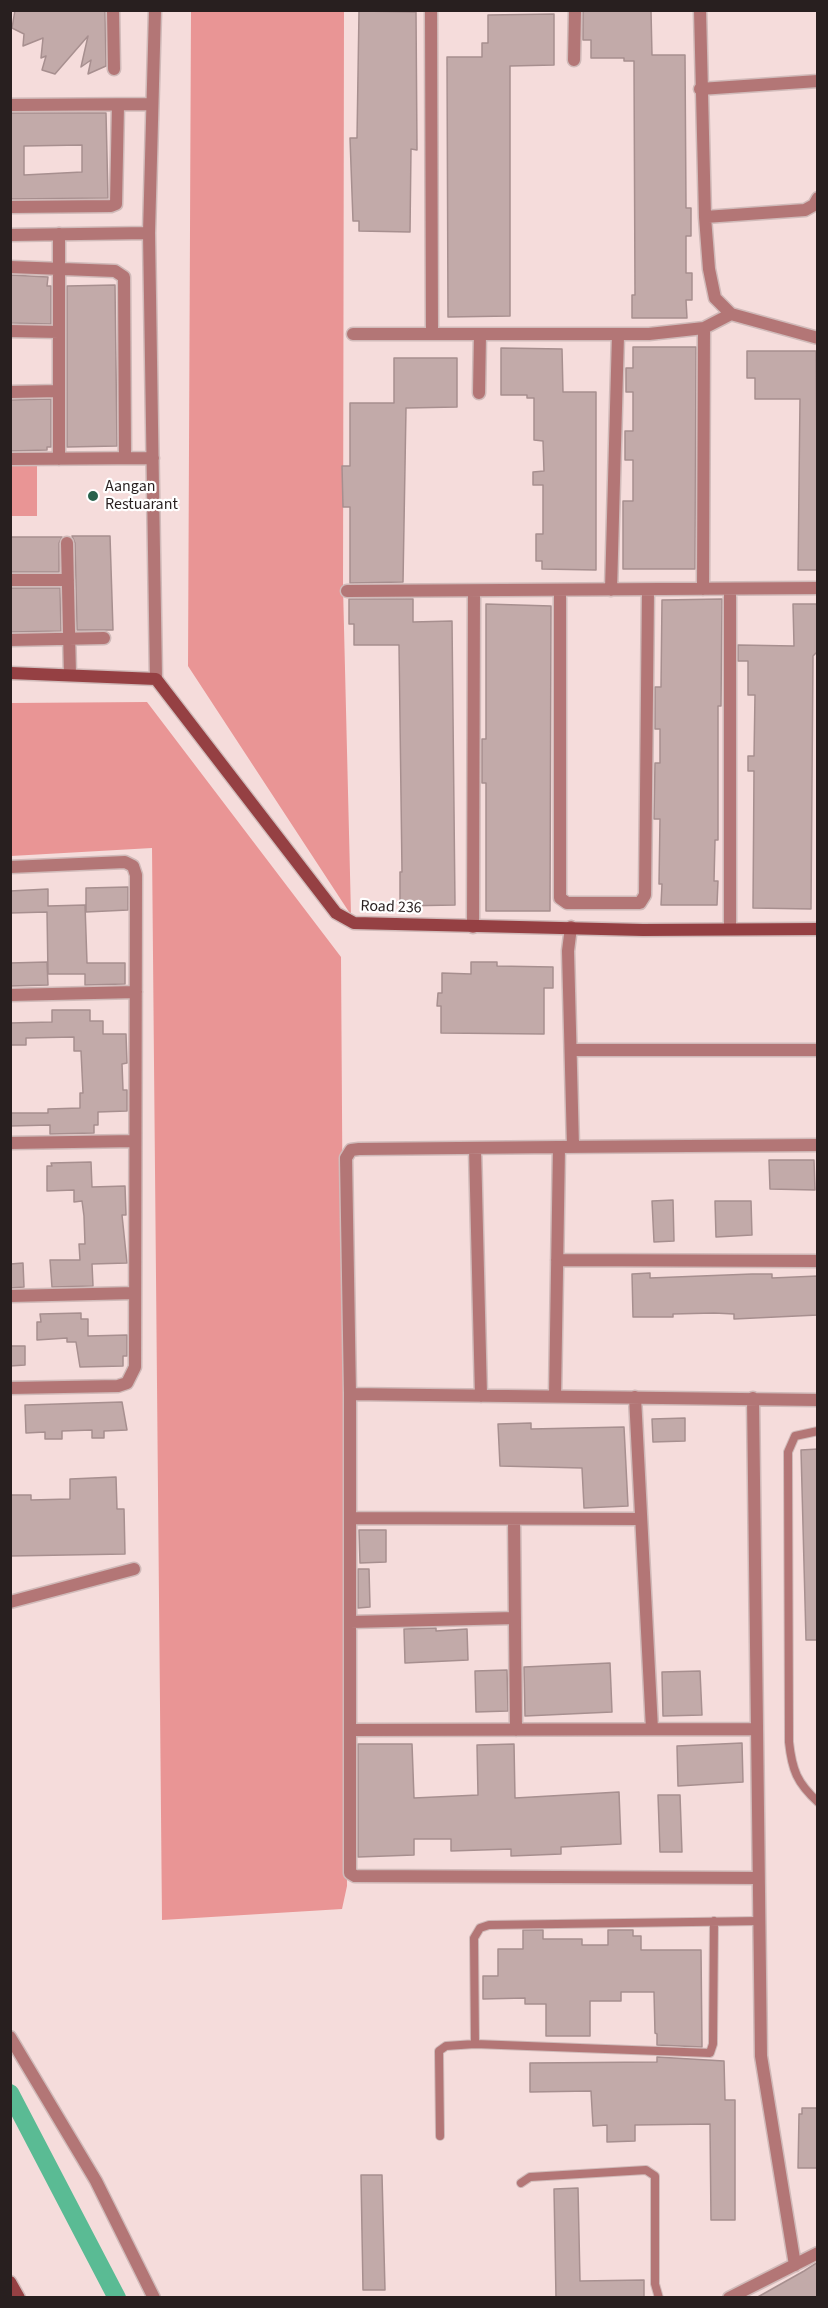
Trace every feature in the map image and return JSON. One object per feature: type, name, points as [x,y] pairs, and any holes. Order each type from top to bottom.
[{"type":"street","points":[[113,10],[114,69]]},
{"type":"street","points":[[10,673],[156,679],[149,233],[155,10]]},
{"type":"street","points":[[431,10],[432,334]]},
{"type":"street","points":[[574,60],[575,10]]},
{"type":"street","points":[[701,11],[700,89],[705,217],[712,290],[721,307],[731,314],[818,338]]},
{"type":"street","points":[[700,89],[818,81]]},
{"type":"street","points":[[10,105],[152,104]]},
{"type":"street","points":[[10,207],[111,206],[116,204],[117,105]]},
{"type":"street","points":[[705,217],[805,210],[814,205],[818,198]]},
{"type":"street","points":[[10,235],[149,233]]},
{"type":"street","points":[[58,459],[59,234]]},
{"type":"street","points":[[10,267],[115,271],[124,277],[125,458]]},
{"type":"street","points":[[353,334],[618,335],[704,328],[731,314]]},
{"type":"street","points":[[702,589],[704,328]]},
{"type":"street","points":[[10,331],[59,332]]},
{"type":"street","points":[[479,393],[480,334]]},
{"type":"street","points":[[611,590],[618,335]]},
{"type":"street","points":[[10,392],[59,391]]},
{"type":"street","points":[[10,459],[153,458]]},
{"type":"street","points":[[67,543],[70,675]]},
{"type":"street","points":[[10,580],[68,580]]},
{"type":"street","points":[[346,591],[818,588]]},
{"type":"street","points":[[730,589],[730,928]]},
{"type":"street","points":[[560,590],[560,898],[567,903],[639,903],[645,895],[648,590]]},
{"type":"street","points":[[473,927],[474,591]]},
{"type":"street","points":[[10,640],[104,638]]},
{"type":"street","name":"Road 236","points":[[156,679],[341,917],[363,925],[818,929]]},
{"type":"street","points":[[10,867],[125,862],[133,866],[136,874],[135,1367],[127,1383],[118,1386],[10,1388]]},
{"type":"street","points":[[571,927],[568,951],[573,1147]]},
{"type":"street","points":[[10,995],[136,992]]},
{"type":"street","points":[[572,1050],[818,1050]]},
{"type":"street","points":[[10,1143],[135,1142]]},
{"type":"street","points":[[758,1878],[352,1875],[350,1394],[345,1166],[347,1153],[359,1149],[818,1145]]},
{"type":"street","points":[[555,1396],[559,1147]]},
{"type":"street","points":[[475,1148],[481,1396]]},
{"type":"street","points":[[557,1260],[818,1261]]},
{"type":"street","points":[[10,1296],[135,1293]]},
{"type":"street","points":[[350,1394],[818,1400]]},
{"type":"street","points":[[635,1397],[652,1729]]},
{"type":"street","points":[[753,1398],[761,2056],[795,2265]]},
{"type":"street","points":[[350,1518],[641,1519]]},
{"type":"street","points":[[514,1519],[516,1730]]},
{"type":"street","points":[[10,1602],[134,1569]]},
{"type":"street","points":[[350,1622],[515,1618]]},
{"type":"street","points":[[350,1730],[756,1729]]},
{"type":"street","points":[[10,2037],[96,2181],[154,2298]]},
{"type":"street","points":[[729,2298],[818,2253]]},
{"type":"street","points":[[10,2282],[19,2298]]},
{"type":"lane","points":[[818,1431],[795,1436],[788,1452],[788,1475],[791,1766],[804,1789],[818,1802]]},
{"type":"lane","points":[[440,2136],[439,2050],[446,2046],[476,2044],[710,2053],[713,2044],[714,1921]]},
{"type":"lane","points":[[476,2044],[474,1938],[480,1928],[489,1925],[759,1921]]},
{"type":"lane","points":[[521,2183],[530,2177],[646,2170],[652,2172],[655,2176],[655,2284],[659,2298]]},
{"type":"shaded area","points":[[191,11],[344,11],[343,587],[351,915],[188,666]]},
{"type":"shaded area","points":[[10,462],[37,462],[37,516],[11,516]]},
{"type":"shaded area","points":[[147,702],[341,957],[347,1886],[342,1909],[162,1920],[152,848],[11,856],[11,703]]},
{"type":"building","points":[[15,10],[105,10],[106,66],[88,74],[91,60],[81,67],[88,36],[55,74],[42,70],[46,56],[41,58],[43,38],[23,46],[24,34],[12,28]]},
{"type":"building","points":[[359,11],[416,12],[417,150],[411,149],[410,232],[359,231],[359,221],[353,221],[350,138],[357,138]]},
{"type":"building","points":[[583,11],[651,11],[652,55],[685,55],[686,208],[691,208],[691,236],[686,236],[686,273],[692,273],[692,300],[686,300],[687,318],[632,318],[632,295],[635,295],[634,61],[624,61],[624,58],[591,58],[591,40],[583,40]]},
{"type":"building","points":[[554,14],[554,65],[510,66],[510,316],[448,317],[447,57],[482,57],[482,43],[488,43],[488,15]]},
{"type":"building","points":[[10,113],[106,113],[108,198],[10,199]],"holes":[[[82,145],[82,172],[24,175],[24,146]]]},
{"type":"building","points":[[11,275],[48,277],[47,286],[51,286],[51,324],[10,323]]},
{"type":"building","points":[[115,285],[117,446],[67,447],[67,286]]},
{"type":"building","points":[[633,347],[696,347],[695,569],[623,569],[623,501],[633,501],[633,460],[625,460],[625,431],[633,431],[633,392],[626,392],[626,368],[633,368]]},
{"type":"building","points":[[501,348],[562,349],[563,392],[596,392],[596,570],[542,569],[542,561],[536,561],[536,534],[543,534],[543,485],[533,485],[533,472],[544,471],[543,441],[534,440],[534,398],[527,398],[527,395],[501,395]]},
{"type":"building","points":[[747,351],[816,351],[818,570],[798,570],[800,399],[755,399],[755,378],[747,378]]},
{"type":"building","points":[[394,358],[457,358],[457,407],[406,408],[403,582],[350,583],[350,507],[343,507],[342,466],[350,466],[350,403],[394,403]]},
{"type":"building","points":[[51,399],[51,447],[47,447],[47,450],[10,451],[10,400]]},
{"type":"building","points":[[72,536],[110,536],[113,630],[77,630],[75,543]]},
{"type":"building","points":[[10,537],[62,537],[59,543],[59,572],[10,572]]},
{"type":"building","points":[[10,588],[60,588],[61,631],[10,632]]},
{"type":"building","points":[[349,599],[413,599],[413,622],[452,621],[455,905],[400,906],[400,872],[402,872],[399,645],[354,645],[354,624],[349,624]]},
{"type":"building","points":[[722,599],[721,706],[718,706],[718,840],[715,840],[714,881],[718,881],[717,905],[661,905],[660,819],[654,819],[655,763],[660,763],[660,729],[655,729],[655,687],[661,687],[662,600]]},
{"type":"building","points":[[486,604],[551,606],[550,911],[486,911],[486,783],[482,783],[482,739],[486,739]]},
{"type":"building","points":[[793,604],[816,604],[818,609],[818,651],[813,656],[811,909],[753,908],[754,771],[748,771],[748,756],[754,756],[755,695],[748,695],[748,661],[738,661],[738,645],[794,646]]},
{"type":"building","points":[[128,887],[128,910],[86,912],[86,888]]},
{"type":"building","points":[[48,889],[48,906],[85,905],[87,963],[125,963],[125,984],[85,985],[85,974],[48,974],[47,912],[10,913],[10,891]]},
{"type":"building","points":[[47,962],[48,985],[10,986],[10,963]]},
{"type":"building","points":[[471,962],[497,962],[497,966],[553,967],[553,988],[544,988],[544,1034],[441,1033],[441,1006],[437,1006],[438,993],[442,993],[442,973],[471,974]]},
{"type":"building","points":[[52,1010],[90,1010],[90,1021],[103,1021],[103,1034],[126,1034],[127,1063],[122,1064],[123,1090],[127,1090],[127,1111],[98,1112],[98,1125],[94,1125],[94,1133],[50,1134],[50,1125],[10,1126],[10,1113],[48,1113],[48,1109],[80,1108],[80,1093],[83,1093],[81,1051],[74,1051],[74,1037],[26,1038],[26,1045],[10,1045],[10,1023],[52,1022]]},
{"type":"building","points":[[769,1160],[814,1160],[815,1190],[770,1189]]},
{"type":"building","points":[[91,1162],[92,1187],[125,1186],[126,1215],[122,1215],[127,1263],[92,1264],[93,1286],[52,1287],[50,1260],[80,1260],[79,1244],[85,1244],[84,1216],[82,1201],[74,1202],[74,1190],[47,1191],[47,1166],[52,1166],[51,1163]]},
{"type":"building","points":[[673,1200],[674,1241],[654,1242],[652,1201]]},
{"type":"building","points":[[715,1201],[751,1201],[752,1235],[716,1237]]},
{"type":"building","points":[[23,1263],[24,1287],[10,1288],[10,1264]]},
{"type":"building","points":[[650,1273],[650,1278],[752,1274],[772,1274],[772,1278],[818,1276],[818,1315],[734,1319],[734,1314],[714,1313],[673,1314],[673,1317],[633,1317],[632,1274]]},
{"type":"building","points":[[81,1313],[81,1319],[88,1319],[88,1336],[127,1335],[127,1356],[123,1356],[123,1366],[80,1367],[76,1342],[67,1342],[67,1338],[37,1340],[37,1322],[41,1322],[40,1314]]},
{"type":"building","points":[[10,1346],[25,1346],[25,1365],[10,1366]]},
{"type":"building","points":[[122,1402],[127,1430],[104,1431],[104,1438],[92,1438],[92,1430],[62,1431],[62,1439],[45,1439],[45,1432],[26,1433],[25,1405]]},
{"type":"building","points":[[685,1418],[685,1441],[653,1442],[652,1419]]},
{"type":"building","points":[[531,1423],[531,1429],[624,1427],[628,1506],[584,1508],[582,1468],[500,1466],[498,1424]]},
{"type":"building","points":[[818,1449],[818,1640],[806,1640],[801,1450]]},
{"type":"building","points":[[116,1477],[117,1509],[124,1509],[125,1554],[10,1556],[10,1495],[31,1495],[31,1500],[70,1499],[70,1479]]},
{"type":"building","points":[[359,1530],[386,1530],[386,1562],[360,1563]]},
{"type":"building","points":[[358,1569],[369,1569],[370,1607],[358,1608]]},
{"type":"building","points":[[436,1628],[436,1631],[467,1629],[468,1660],[405,1663],[404,1629]]},
{"type":"building","points":[[610,1663],[612,1712],[525,1716],[524,1667]]},
{"type":"building","points":[[507,1670],[508,1711],[476,1712],[475,1671]]},
{"type":"building","points":[[700,1671],[702,1715],[663,1716],[662,1672]]},
{"type":"building","points":[[742,1743],[743,1782],[678,1786],[677,1746]]},
{"type":"building","points":[[358,1744],[412,1744],[414,1798],[478,1795],[477,1745],[514,1744],[515,1798],[619,1792],[621,1844],[561,1847],[561,1854],[511,1856],[511,1849],[451,1851],[451,1839],[414,1839],[414,1855],[358,1857]]},
{"type":"building","points":[[658,1795],[680,1795],[682,1852],[660,1852]]},
{"type":"building","points":[[523,1930],[543,1930],[543,1939],[582,1939],[582,1945],[608,1945],[608,1930],[633,1930],[633,1936],[641,1936],[641,1950],[701,1950],[702,2047],[657,2045],[654,1992],[621,1992],[621,2001],[590,2001],[590,2036],[546,2036],[546,2004],[525,2004],[525,1998],[483,1999],[483,1976],[498,1976],[498,1949],[523,1949]]},
{"type":"building","points":[[657,2057],[724,2061],[725,2100],[735,2100],[735,2220],[711,2220],[710,2124],[635,2125],[635,2141],[607,2142],[607,2125],[593,2126],[591,2091],[530,2092],[530,2063],[657,2062]]},
{"type":"building","points":[[802,2108],[818,2108],[818,2168],[798,2168],[799,2114],[802,2114]]},
{"type":"building","points":[[361,2175],[382,2175],[385,2290],[363,2290]]},
{"type":"building","points":[[578,2188],[580,2281],[644,2280],[644,2298],[556,2298],[554,2189]]},
{"type":"building","points":[[818,2262],[818,2298],[756,2298],[804,2271]]},
{"type":"waterway","points":[[10,2093],[117,2298]]},
{"type":"place","name":"Aangan Restuarant","points":[[93,496]]}]
